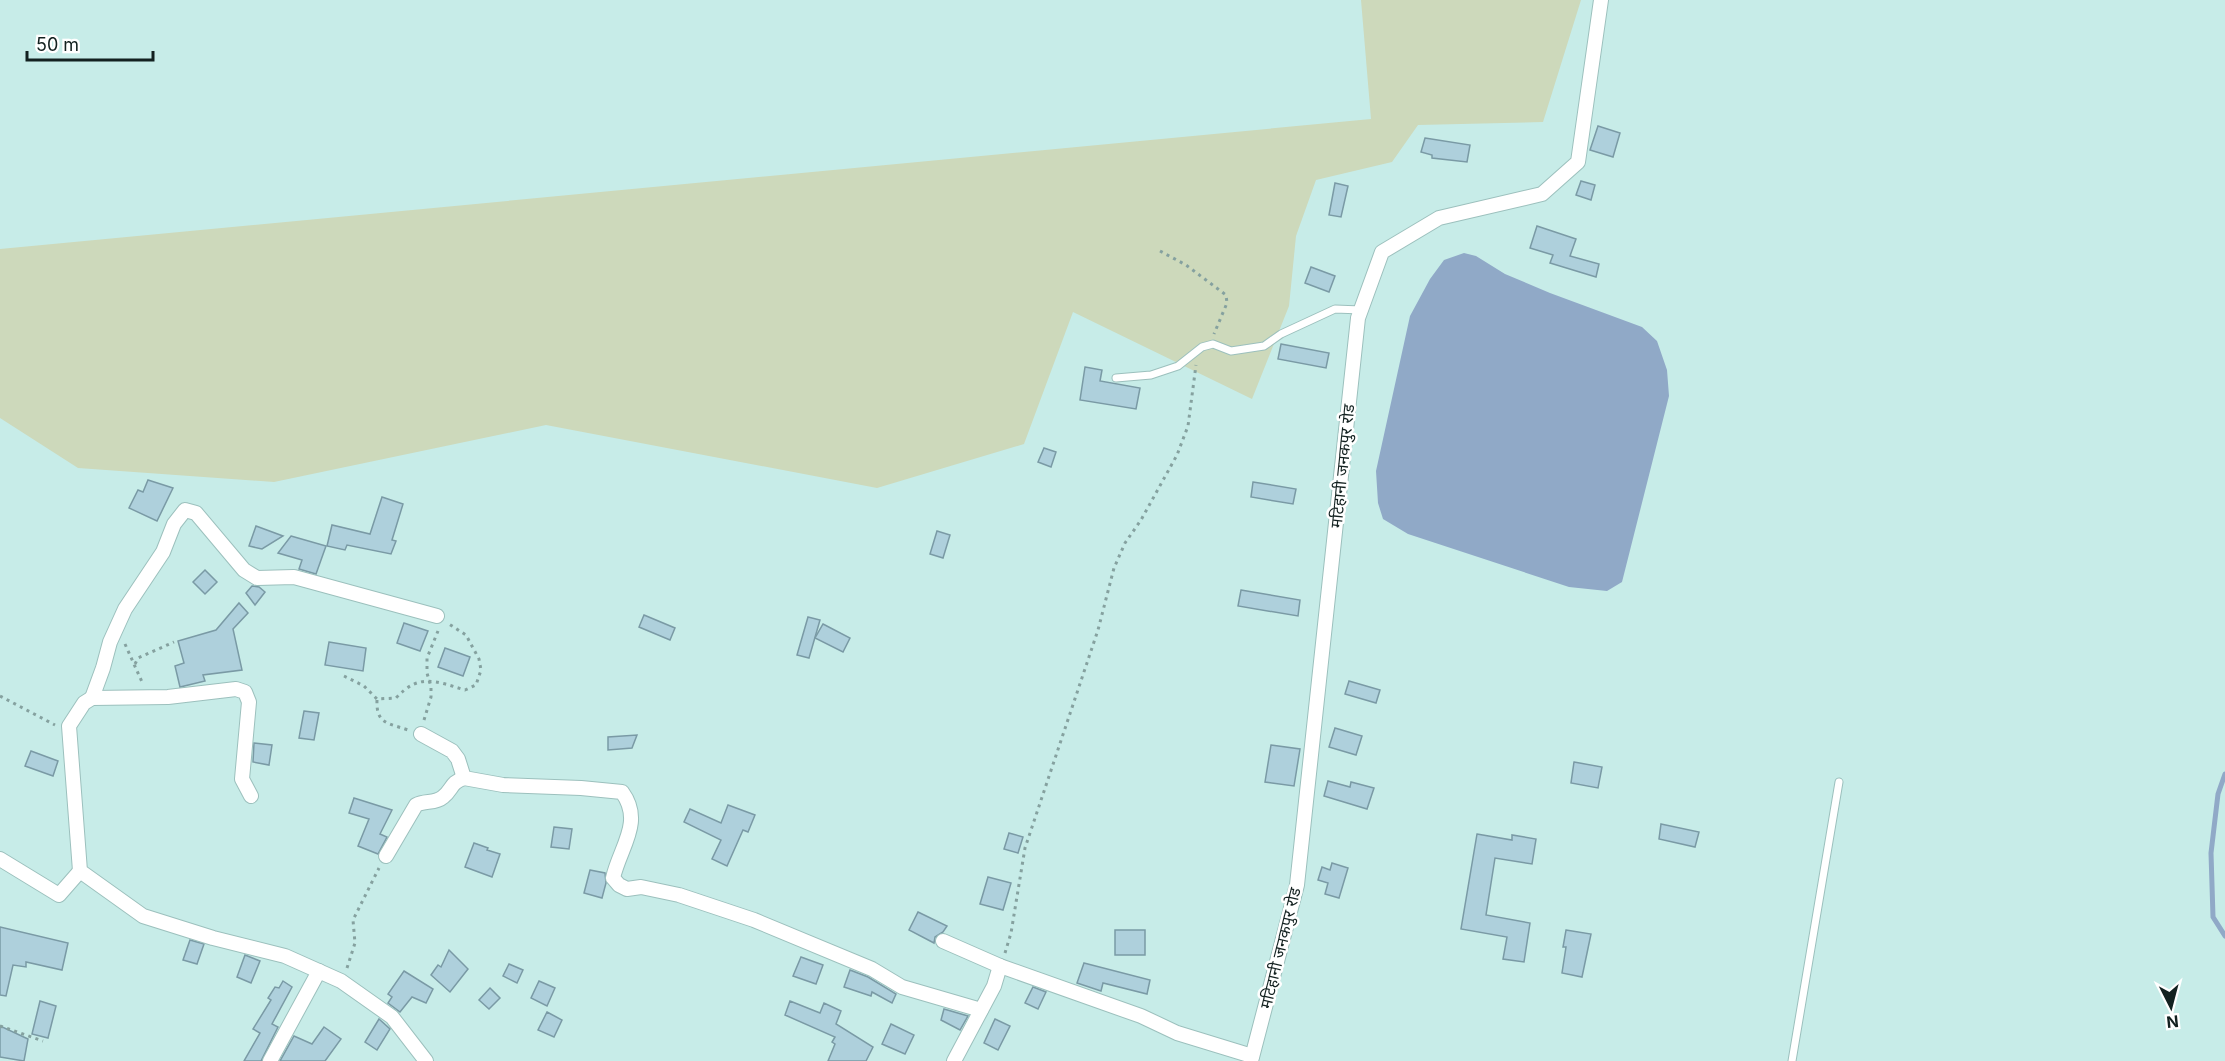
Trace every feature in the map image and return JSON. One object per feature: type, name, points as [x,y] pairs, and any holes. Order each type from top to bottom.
[{"type":"street","name":"मटिहानी जनकपुर रोड","points":[[1252,1059],[1297,885],[1361,310],[1382,252],[1439,218],[1542,194],[1578,162],[1602,0]]},
{"type":"street","points":[[92,698],[110,642],[125,609],[163,552],[174,524],[185,510],[196,513],[244,570],[257,578],[294,577],[438,617]]},
{"type":"street","points":[[0,859],[59,895],[80,871],[69,726],[84,703],[92,698],[168,697],[236,689],[245,692],[249,702],[242,779],[251,796]]},
{"type":"street","points":[[420,733],[452,751],[458,759],[464,777]]},
{"type":"street","points":[[386,856],[416,805],[444,797],[454,781],[464,777],[503,785],[622,792],[630,802],[633,820],[613,878],[619,885],[627,889],[641,887],[679,895],[743,917],[872,969],[902,987],[981,1010]]},
{"type":"street","points":[[80,871],[143,916],[213,938],[285,956],[350,987],[392,1017],[426,1061]]},
{"type":"street","points":[[943,941],[1000,966],[1141,1016],[1177,1033],[1252,1059]]},
{"type":"street","points":[[954,1061],[994,986],[1000,966]]},
{"type":"street","points":[[270,1061],[319,971]]},
{"type":"lane","points":[[1116,378],[1151,375],[1178,366],[1202,347],[1213,344],[1231,351],[1264,346],[1281,333],[1335,309],[1361,310]]},
{"type":"lane","points":[[1792,1061],[1839,782]]},
{"type":"path","points":[[1160,251],[1186,265],[1226,295],[1227,303],[1214,333],[1213,344]]},
{"type":"path","points":[[1000,966],[1011,933],[1026,848],[1098,630],[1114,568],[1125,543],[1177,455],[1188,426],[1193,399],[1196,352]]},
{"type":"path","points":[[344,676],[364,686],[377,699],[396,698],[408,685],[433,680],[465,690],[476,685],[482,670],[479,659],[466,635],[438,617]]},
{"type":"path","points":[[377,699],[376,712],[381,720],[420,733],[431,697],[427,673],[428,658],[438,634],[438,617]]},
{"type":"path","points":[[120,621],[121,634],[146,692],[145,698]]},
{"type":"path","points":[[135,666],[138,658],[174,642]]},
{"type":"path","points":[[0,696],[54,725],[69,726]]},
{"type":"path","points":[[350,987],[347,968],[355,943],[353,920],[386,856]]},
{"type":"path","points":[[0,1026],[43,1041]]},
{"type":"green space","points":[[1361,0],[1581,0],[1543,122],[1418,125],[1392,162],[1316,180],[1296,236],[1289,306],[1252,399],[1073,312],[1024,444],[877,488],[546,425],[274,482],[78,468],[0,418],[0,249],[1371,119]]},
{"type":"water","points":[[1464,253],[1476,256],[1505,274],[1550,293],[1642,327],[1657,341],[1667,370],[1669,396],[1622,582],[1607,591],[1569,587],[1408,534],[1383,519],[1378,503],[1376,471],[1410,316],[1430,279],[1444,260]]},
{"type":"building","points":[[1598,126],[1620,133],[1613,157],[1590,150]]},
{"type":"building","points":[[1425,138],[1470,145],[1467,162],[1432,158],[1432,155],[1421,152]]},
{"type":"building","points":[[1581,181],[1595,185],[1591,200],[1576,195]]},
{"type":"building","points":[[1335,183],[1348,186],[1341,217],[1329,215]]},
{"type":"building","points":[[1537,226],[1576,239],[1570,256],[1599,264],[1596,277],[1550,263],[1553,255],[1530,248]]},
{"type":"building","points":[[1311,267],[1335,276],[1329,292],[1305,283]]},
{"type":"building","points":[[1281,344],[1329,353],[1326,368],[1278,359]]},
{"type":"building","points":[[1085,367],[1102,370],[1100,381],[1140,388],[1136,409],[1080,400]]},
{"type":"building","points":[[1044,448],[1056,452],[1051,467],[1038,462]]},
{"type":"building","points":[[148,480],[173,488],[157,521],[129,508],[138,490],[143,492]]},
{"type":"building","points":[[1253,482],[1296,489],[1293,504],[1251,497]]},
{"type":"building","points":[[382,497],[403,504],[392,540],[396,541],[391,554],[347,545],[345,550],[327,546],[332,525],[370,534]]},
{"type":"building","points":[[256,526],[283,536],[262,549],[249,546]]},
{"type":"building","points":[[937,531],[950,535],[943,558],[930,554]]},
{"type":"building","points":[[291,536],[326,546],[316,574],[299,569],[302,560],[278,553]]},
{"type":"building","points":[[205,570],[217,582],[205,594],[193,582]]},
{"type":"building","points":[[252,586],[259,587],[265,592],[255,605],[246,593]]},
{"type":"building","points":[[1241,590],[1300,600],[1298,616],[1238,606]]},
{"type":"building","points":[[239,603],[248,613],[233,629],[242,670],[203,675],[205,681],[180,687],[175,666],[184,663],[178,641],[216,630]]},
{"type":"building","points":[[644,615],[675,628],[670,640],[639,627]]},
{"type":"building","points":[[808,617],[820,620],[809,658],[797,655]]},
{"type":"building","points":[[404,623],[428,631],[420,651],[397,643]]},
{"type":"building","points":[[823,624],[850,638],[843,652],[815,638]]},
{"type":"building","points":[[329,642],[366,648],[363,671],[325,665]]},
{"type":"building","points":[[445,648],[470,657],[463,676],[438,667]]},
{"type":"building","points":[[1349,681],[1380,690],[1376,703],[1345,694]]},
{"type":"building","points":[[304,711],[319,713],[314,740],[299,738]]},
{"type":"building","points":[[1335,728],[1362,736],[1356,755],[1329,747]]},
{"type":"building","points":[[637,735],[632,748],[608,750],[608,737]]},
{"type":"building","points":[[254,743],[272,745],[269,765],[253,762]]},
{"type":"building","points":[[1271,745],[1300,749],[1294,786],[1265,782]]},
{"type":"building","points":[[31,751],[58,761],[53,776],[25,766]]},
{"type":"building","points":[[1574,762],[1602,767],[1598,788],[1571,783]]},
{"type":"building","points":[[1328,781],[1350,787],[1351,782],[1374,788],[1367,809],[1324,796]]},
{"type":"building","points":[[354,798],[392,810],[380,834],[387,837],[378,854],[358,846],[369,819],[349,813]]},
{"type":"building","points":[[728,805],[755,815],[748,832],[743,830],[727,866],[712,859],[721,840],[684,822],[690,809],[721,823]]},
{"type":"building","points":[[1661,824],[1699,832],[1695,847],[1659,839]]},
{"type":"building","points":[[554,827],[572,829],[569,849],[551,847]]},
{"type":"building","points":[[1009,833],[1023,837],[1018,853],[1004,849]]},
{"type":"building","points":[[1477,834],[1512,840],[1512,835],[1536,839],[1532,864],[1495,858],[1486,915],[1530,923],[1524,962],[1503,959],[1507,937],[1461,929]]},
{"type":"building","points":[[474,843],[500,854],[492,877],[465,867]]},
{"type":"building","points":[[1332,863],[1348,868],[1339,898],[1325,894],[1328,883],[1318,880],[1322,867],[1330,870]]},
{"type":"building","points":[[590,870],[605,873],[606,883],[602,898],[584,893]]},
{"type":"building","points":[[988,877],[1011,883],[1003,910],[980,904]]},
{"type":"building","points":[[918,912],[947,926],[935,937],[934,943],[909,930]]},
{"type":"building","points":[[0,927],[68,943],[62,970],[26,962],[26,967],[13,965],[6,996],[0,995]]},
{"type":"building","points":[[1115,930],[1145,930],[1145,955],[1115,955]]},
{"type":"building","points":[[1566,930],[1591,934],[1582,977],[1562,973]]},
{"type":"building","points":[[190,940],[204,944],[197,964],[183,960]]},
{"type":"building","points":[[449,950],[468,969],[450,992],[431,975],[438,965],[441,967]]},
{"type":"building","points":[[245,955],[260,961],[251,983],[237,977]]},
{"type":"building","points":[[801,957],[823,965],[816,984],[793,976]]},
{"type":"building","points":[[1084,963],[1150,980],[1147,994],[1103,983],[1101,991],[1077,983]]},
{"type":"building","points":[[509,964],[523,970],[517,983],[503,976]]},
{"type":"building","points":[[850,970],[868,977],[896,994],[892,1003],[872,992],[871,996],[844,987]]},
{"type":"building","points":[[404,971],[433,989],[426,1003],[412,997],[400,1012],[388,1003],[392,997],[388,994]]},
{"type":"building","points":[[283,981],[292,987],[272,1024],[278,1027],[261,1061],[244,1061],[260,1033],[253,1029],[271,1000],[268,998],[275,987],[279,988]]},
{"type":"building","points":[[539,981],[555,988],[547,1006],[531,998]]},
{"type":"building","points":[[1033,987],[1046,992],[1038,1009],[1025,1003]]},
{"type":"building","points":[[490,988],[500,998],[489,1009],[479,1000]]},
{"type":"building","points":[[40,1001],[56,1006],[48,1038],[32,1034]]},
{"type":"building","points":[[790,1001],[820,1013],[824,1003],[841,1011],[836,1024],[873,1047],[866,1061],[828,1061],[835,1044],[832,1042],[835,1037],[785,1015]]},
{"type":"building","points":[[944,1009],[968,1016],[960,1030],[941,1020]]},
{"type":"building","points":[[547,1012],[562,1020],[554,1037],[538,1030]]},
{"type":"building","points":[[379,1019],[390,1029],[377,1050],[365,1042]]},
{"type":"building","points":[[995,1019],[1010,1026],[998,1050],[984,1043]]},
{"type":"building","points":[[891,1024],[914,1035],[905,1054],[882,1044]]},
{"type":"building","points":[[0,1026],[28,1039],[24,1061],[0,1057]]},
{"type":"building","points":[[324,1027],[341,1039],[325,1061],[280,1061],[294,1036],[312,1044]]},
{"type":"waterway","points":[[2225,774],[2218,794],[2211,853],[2213,917],[2225,936]]}]
